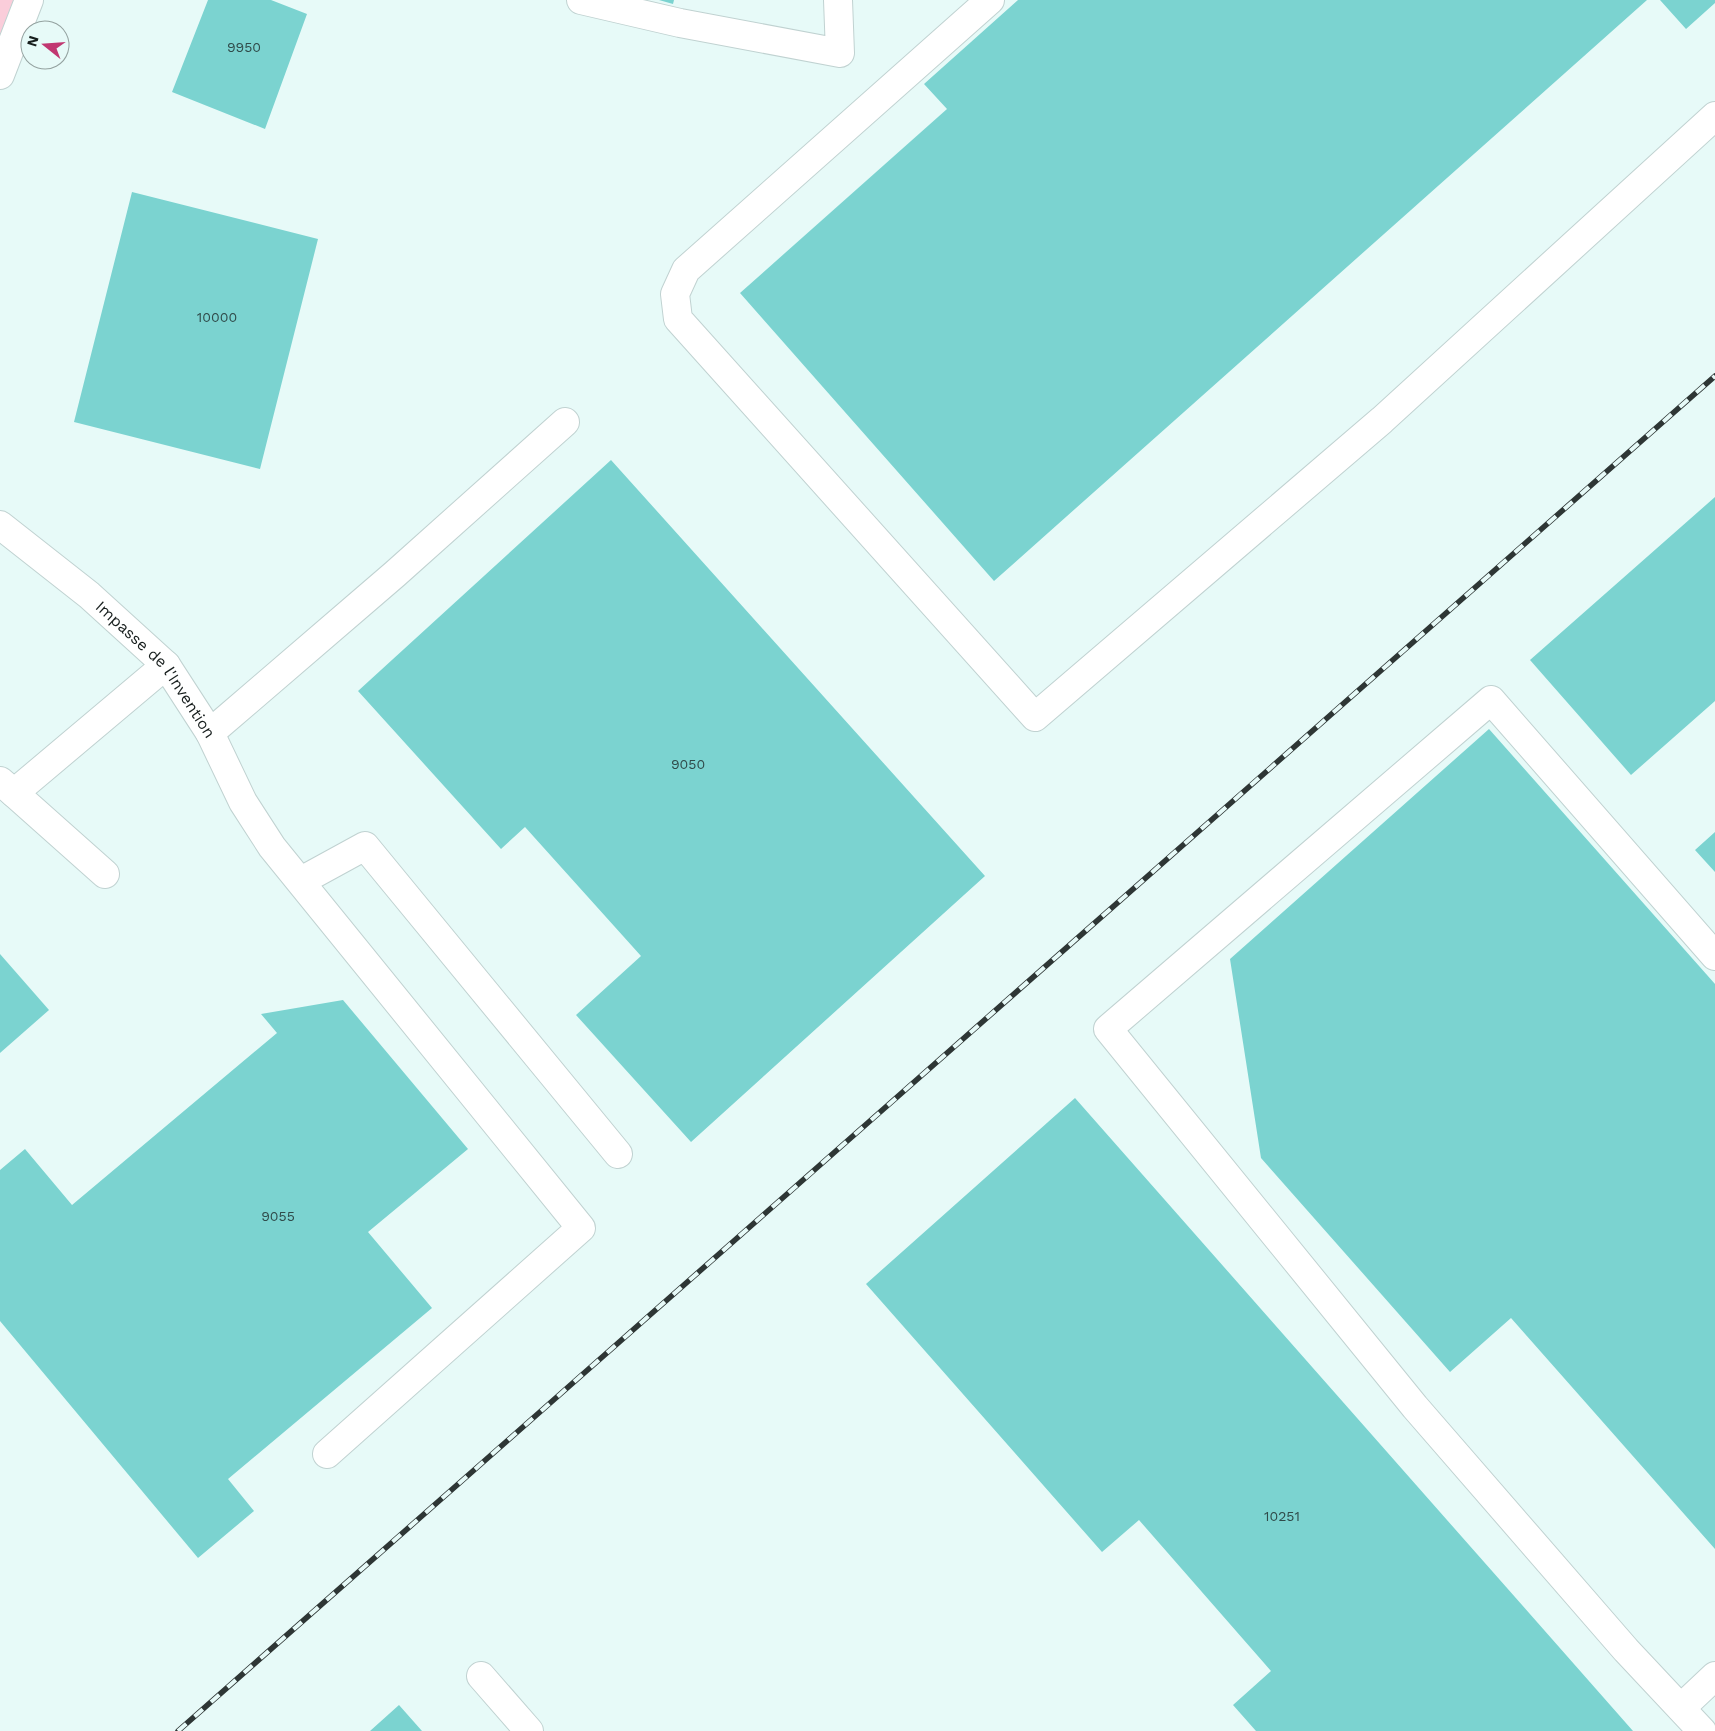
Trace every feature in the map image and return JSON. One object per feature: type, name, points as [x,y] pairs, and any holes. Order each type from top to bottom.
[{"type":"street","points":[[0,75],[29,0]]},
{"type":"street","points":[[581,0],[680,23],[840,53],[838,0]]},
{"type":"street","points":[[990,0],[686,270],[675,294],[678,319],[1035,717],[1382,420],[1715,116]]},
{"type":"street","points":[[210,733],[565,422]]},
{"type":"street","name":"Impasse de l'Invention","points":[[0,526],[89,595],[166,665],[210,733],[244,802],[272,847],[581,1228],[327,1454]]},
{"type":"street","points":[[105,874],[7,787],[166,665]]},
{"type":"street","points":[[1702,1731],[1626,1650],[1415,1407],[1108,1029],[1491,700],[1715,956]]},
{"type":"street","points":[[301,881],[365,846],[618,1154]]},
{"type":"street","points":[[481,1676],[529,1731]]},
{"type":"street","points":[[1680,1708],[1715,1676]]},
{"type":"shaded area","points":[[0,0],[29,0],[20,20],[0,75]]},
{"type":"building","points":[[208,0],[271,0],[307,14],[265,129],[172,92]]},
{"type":"building","points":[[659,0],[674,0],[673,4]]},
{"type":"building","points":[[1018,0],[1647,0],[994,581],[740,293],[947,109],[924,84]]},
{"type":"building","points":[[1660,0],[1715,0],[1715,3],[1686,29]]},
{"type":"building","points":[[132,192],[318,239],[260,469],[74,422]]},
{"type":"building","points":[[611,460],[985,876],[691,1142],[576,1015],[641,956],[525,827],[501,849],[358,691]]},
{"type":"building","points":[[1715,497],[1715,701],[1631,775],[1530,660]]},
{"type":"building","points":[[1489,729],[1715,984],[1715,1549],[1511,1318],[1450,1372],[1261,1158],[1230,959]]},
{"type":"building","points":[[1715,832],[1715,872],[1695,850]]},
{"type":"building","points":[[0,954],[49,1010],[0,1053]]},
{"type":"building","points":[[343,1000],[468,1149],[368,1232],[432,1308],[228,1479],[254,1511],[198,1558],[0,1321],[0,1170],[25,1149],[72,1205],[277,1033],[261,1014]]},
{"type":"building","points":[[1075,1098],[1633,1731],[1256,1731],[1233,1705],[1271,1671],[1139,1520],[1102,1552],[866,1284]]},
{"type":"building","points":[[399,1705],[422,1731],[370,1731]]},
{"type":"railway","points":[[178,1731],[1715,376]]}]
